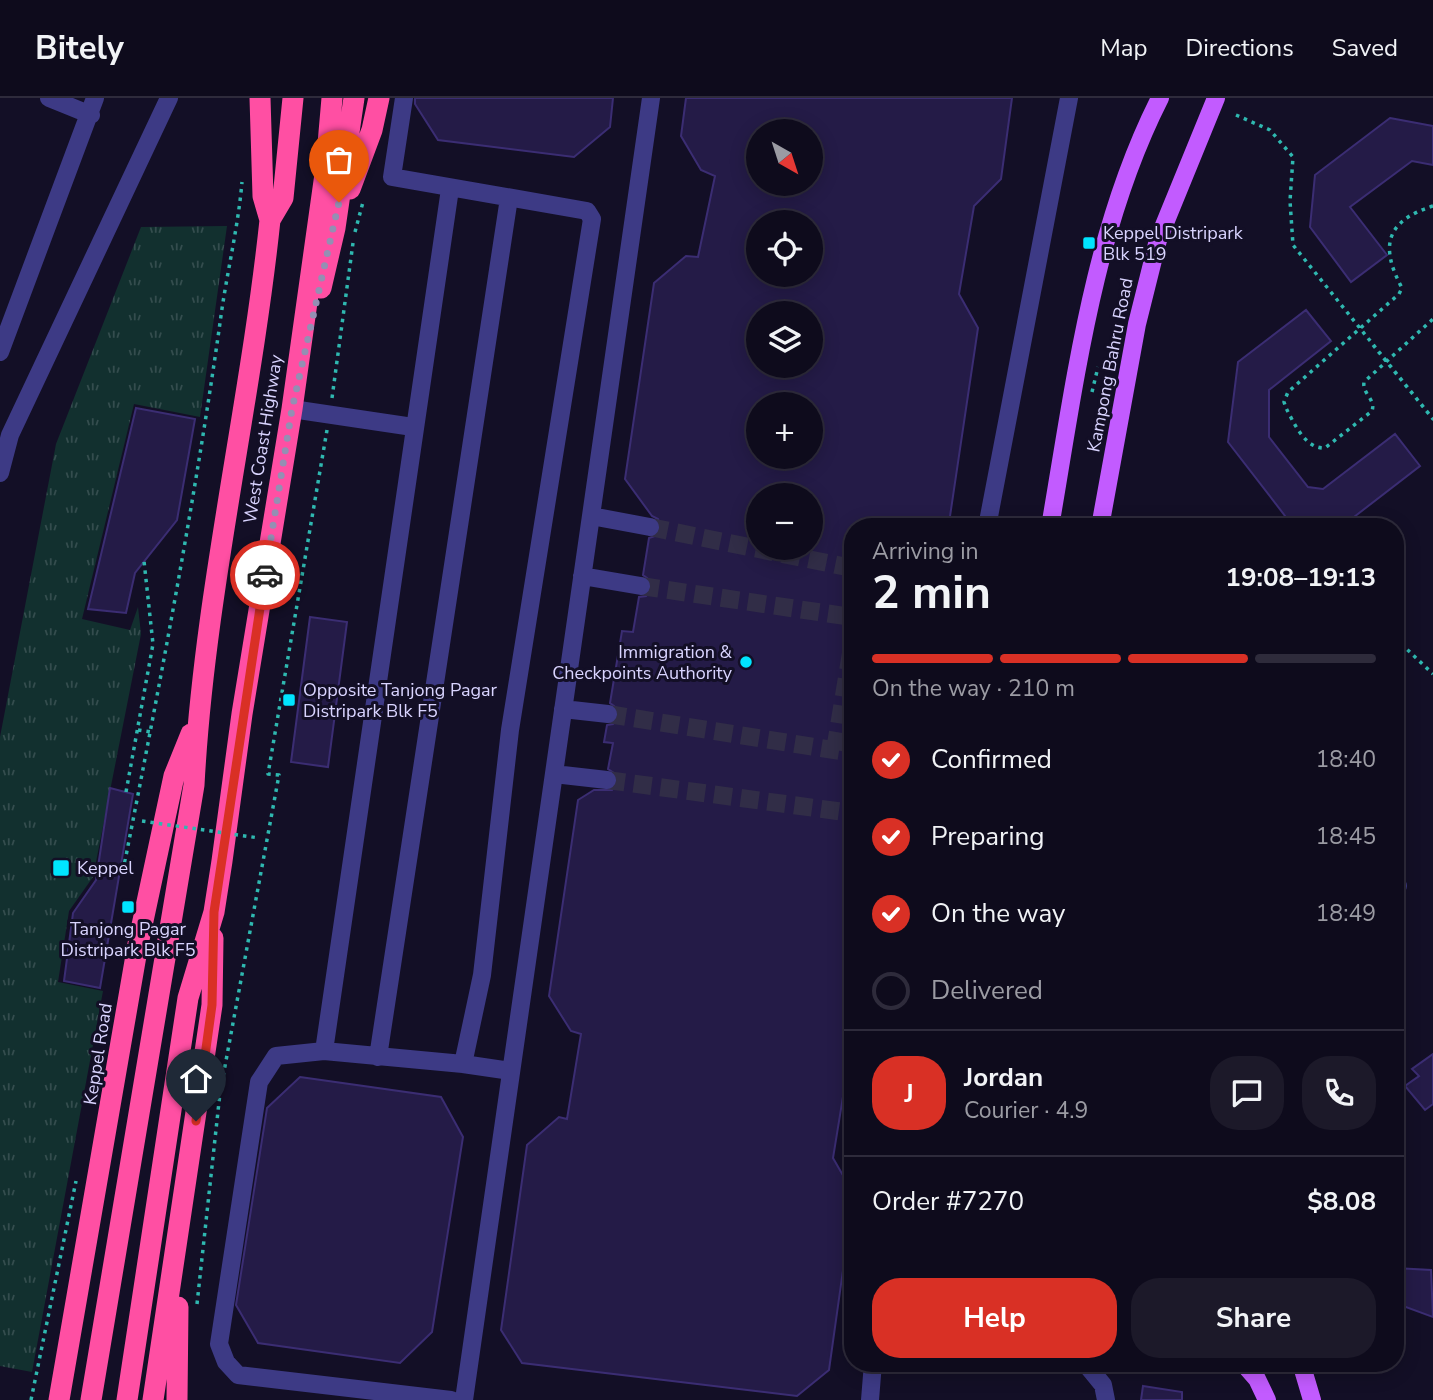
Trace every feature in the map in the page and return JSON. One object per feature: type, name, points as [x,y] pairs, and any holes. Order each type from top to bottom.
[{"type":"highway","points":[[260,98],[263,196],[270,220]]},
{"type":"highway","name":"West Coast Highway","points":[[197,719],[270,220],[282,198],[293,98]]},
{"type":"highway","name":"West Coast Highway","points":[[214,912],[242,714],[292,409],[326,167],[332,98]]},
{"type":"highway","points":[[292,409],[335,228],[354,98]]},
{"type":"highway","points":[[335,228],[372,130],[379,98]]},
{"type":"highway","points":[[91,1400],[192,798],[197,719]]},
{"type":"highway","name":"Keppel Road","points":[[59,1400],[138,944],[174,776],[197,719]]},
{"type":"highway","points":[[153,1400],[212,1005],[214,912]]},
{"type":"highway","points":[[127,1400],[188,998],[214,912]]},
{"type":"highway","points":[[177,1400],[179,1231]]},
{"type":"main road","name":"Kampong Bahru Road","points":[[1052,518],[1079,363],[1112,212],[1160,98]]},
{"type":"main road","name":"Kampong Bahru Road","points":[[1102,518],[1138,324],[1158,240],[1216,98]]},
{"type":"main road","points":[[1251,1372],[1267,1400]]},
{"type":"main road","points":[[1304,1372],[1312,1400]]},
{"type":"lane","points":[[0,352],[93,106],[49,98]]},
{"type":"lane","points":[[404,98],[392,177],[587,211],[592,219],[510,730],[482,975],[463,1064]]},
{"type":"lane","points":[[464,1400],[651,98]]},
{"type":"lane","points":[[989,518],[1069,98]]},
{"type":"lane","points":[[0,473],[10,436],[169,100]]},
{"type":"lane","points":[[324,1051],[413,427],[450,189]]},
{"type":"lane","points":[[378,1057],[509,198]]},
{"type":"lane","points":[[292,409],[413,427]]},
{"type":"lane","points":[[591,516],[650,527]]},
{"type":"lane","points":[[582,576],[641,586]]},
{"type":"lane","points":[[564,709],[608,714]]},
{"type":"lane","points":[[554,774],[607,780]]},
{"type":"lane","points":[[451,1400],[237,1375],[226,1362],[219,1344],[259,1082],[276,1056],[324,1051],[512,1071]]},
{"type":"lane","points":[[870,1400],[872,1372]]},
{"type":"lane","points":[[1092,1372],[1103,1385],[1106,1400]]},
{"type":"path","points":[[1236,115],[1270,130],[1293,157],[1290,201],[1293,244],[1433,419]]},
{"type":"path","points":[[131,873],[123,871],[151,732],[209,401],[226,276],[239,217],[242,177]]},
{"type":"path","points":[[196,1312],[220,1093],[271,829],[279,775],[268,774],[330,414],[346,281],[363,199]]},
{"type":"path","points":[[1433,206],[1406,219],[1389,241],[1390,266],[1402,288],[1361,330],[1288,392],[1284,401],[1286,408],[1307,441],[1315,447],[1325,448],[1372,411],[1372,402],[1363,387],[1364,382],[1433,319]]},
{"type":"path","points":[[1373,345],[1433,419]]},
{"type":"path","points":[[1092,392],[1098,367]]},
{"type":"path","points":[[127,792],[153,644],[144,561]]},
{"type":"path","points":[[1404,647],[1433,674]]},
{"type":"path","points":[[138,730],[151,732]]},
{"type":"path","points":[[142,821],[259,838]]},
{"type":"green space","points":[[227,226],[200,417],[134,404],[82,619],[130,630],[138,607],[141,634],[93,877],[69,911],[58,982],[103,991],[32,1372],[0,1366],[0,737],[56,444],[141,227]]},
{"type":"building","points":[[415,98],[613,98],[610,127],[574,157],[438,140],[415,104]]},
{"type":"building","points":[[686,98],[1012,98],[1001,179],[974,206],[959,294],[978,328],[950,518],[844,518],[844,1090],[833,1158],[844,1177],[844,1263],[829,1370],[797,1396],[522,1363],[501,1330],[527,1145],[559,1117],[567,1119],[581,1034],[571,1031],[549,996],[578,800],[594,790],[612,790],[618,782],[617,775],[608,769],[613,743],[604,742],[607,725],[613,724],[619,716],[618,709],[610,703],[622,631],[633,632],[639,597],[646,596],[652,589],[651,581],[643,575],[649,538],[658,535],[661,528],[658,519],[652,516],[625,479],[654,283],[686,256],[698,257],[715,176],[701,170],[681,136]]},
{"type":"building","points":[[1390,118],[1433,126],[1433,165],[1412,161],[1350,207],[1387,255],[1351,282],[1310,227],[1315,175]]},
{"type":"building","points":[[1306,310],[1331,341],[1269,390],[1269,437],[1308,487],[1323,489],[1395,434],[1420,466],[1353,518],[1287,518],[1228,442],[1238,362]]},
{"type":"building","points":[[136,408],[195,419],[177,520],[135,573],[126,613],[88,609]]},
{"type":"building","points":[[310,617],[347,622],[328,767],[291,762]]},
{"type":"building","points":[[110,788],[133,794],[100,988],[64,981],[73,913],[96,880]]},
{"type":"building","points":[[1433,1054],[1433,1104],[1425,1110],[1405,1086],[1419,1076],[1412,1069]]},
{"type":"building","points":[[300,1077],[441,1097],[463,1137],[432,1332],[400,1363],[258,1343],[236,1305],[267,1108]]},
{"type":"building","points":[[1404,1268],[1431,1270],[1433,1317],[1404,1306]]},
{"type":"building","points":[[1143,1386],[1182,1392],[1182,1400],[1141,1400]]},
{"type":"tunnel","points":[[650,527],[844,566]]},
{"type":"tunnel","points":[[641,586],[844,616]]},
{"type":"tunnel","points":[[835,750],[844,695]]},
{"type":"tunnel","points":[[608,714],[844,752]]},
{"type":"tunnel","points":[[607,780],[844,812]]},
{"type":"way so far","points":[[265,575],[292,409],[339,202]]},
{"type":"place","name":"Keppel Distripark Blk 519","points":[[1089,243]]},
{"type":"place","name":"Immigration & Checkpoints Authority","points":[[746,662]]},
{"type":"place","name":"Opposite Tanjong Pagar Distripark Blk F5","points":[[289,700]]},
{"type":"place","name":"Keppel","points":[[61,868]]},
{"type":"place","name":"Tanjong Pagar Distripark Blk F5","points":[[128,907]]},
{"type":"route","points":[[196,1121],[212,1005],[214,912],[265,575]]}]
